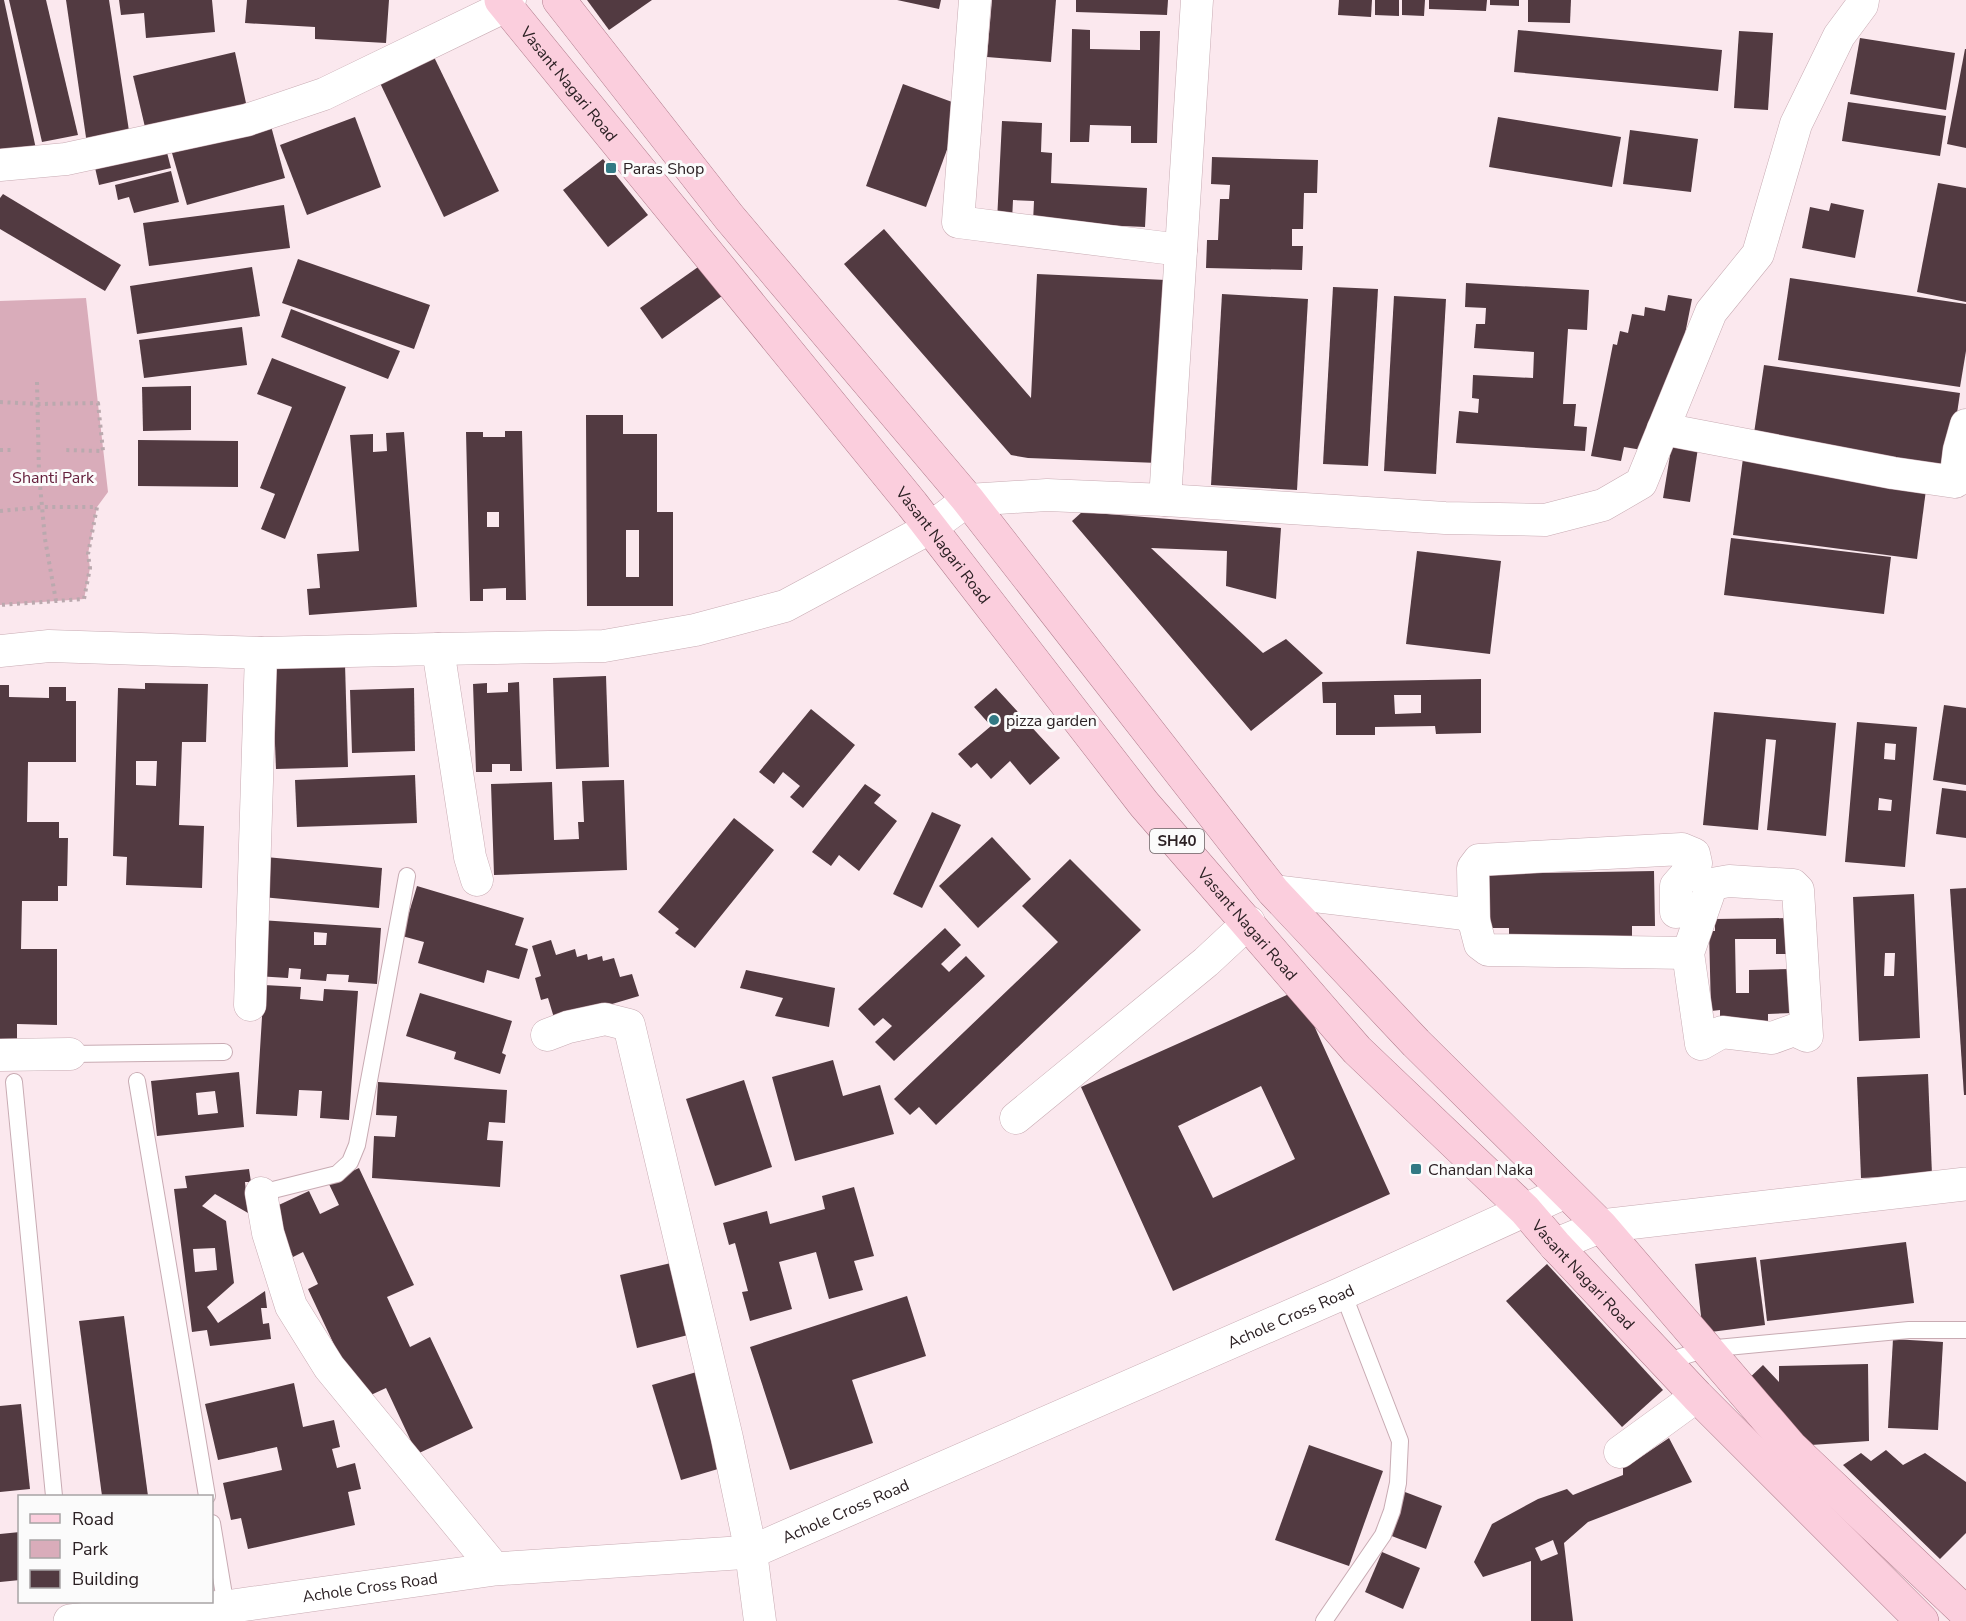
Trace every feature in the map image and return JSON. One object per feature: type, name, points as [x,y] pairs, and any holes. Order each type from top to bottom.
[{"type":"main road","name":"SH40","points":[[559,0],[729,217],[968,500],[1273,891],[1416,1043],[1601,1226],[1791,1447],[1966,1613]]},
{"type":"main road","name":"Vasant Nagari Road","points":[[506,2],[930,528],[1144,804],[1249,922],[1357,1050],[1525,1210],[1697,1396],[1923,1621]]},
{"type":"street","points":[[975,0],[958,222],[1181,250]]},
{"type":"street","points":[[1165,500],[1197,0]]},
{"type":"street","points":[[0,651],[49,646],[261,653],[604,646],[695,630],[785,606],[930,528],[968,500],[1047,495],[1165,500],[1444,518],[1545,520],[1603,505],[1641,483],[1711,312],[1758,254],[1796,124],[1839,36],[1863,5],[1863,0]]},
{"type":"street","points":[[0,165],[66,159],[247,120],[324,94],[506,2]]},
{"type":"street","points":[[1663,429],[1893,473],[1955,482],[1959,450],[1966,425]]},
{"type":"street","points":[[438,649],[470,857],[477,880]]},
{"type":"street","points":[[250,1005],[261,653]]},
{"type":"street","points":[[1676,912],[1676,886],[1696,863],[1694,854],[1682,849],[1479,860],[1473,868],[1474,921],[1480,944],[1488,950],[1689,953]]},
{"type":"street","points":[[1729,881],[1793,885],[1799,895],[1806,1036],[1794,1030],[1772,1038],[1722,1032],[1701,1044],[1689,953],[1712,884],[1729,881]]},
{"type":"street","points":[[1273,891],[1465,914],[1474,921]]},
{"type":"street","points":[[1016,1118],[1206,962],[1249,922]]},
{"type":"street","points":[[547,1035],[568,1027],[605,1019],[629,1025],[727,1438],[751,1552],[760,1621]]},
{"type":"street","points":[[0,1055],[70,1054]]},
{"type":"street","points":[[1555,1245],[1601,1226],[1966,1184]]},
{"type":"street","name":"Achole Cross Road","points":[[68,1621],[157,1616],[495,1569],[751,1552],[1343,1293],[1565,1192]]},
{"type":"street","points":[[261,1193],[268,1233],[291,1306],[329,1367],[495,1569]]},
{"type":"street","points":[[1620,1452],[1697,1396]]},
{"type":"lane","points":[[261,1193],[337,1174],[350,1162],[357,1145],[406,876]]},
{"type":"lane","points":[[70,1054],[224,1052]]},
{"type":"lane","points":[[137,1081],[207,1495]]},
{"type":"lane","points":[[14,1082],[54,1495]]},
{"type":"lane","points":[[1324,1621],[1383,1535],[1392,1511],[1398,1483],[1400,1442],[1343,1293]]},
{"type":"lane","points":[[1665,1362],[1706,1349],[1909,1330],[1966,1330]]},
{"type":"lane","points":[[213,1529],[226,1607]]},
{"type":"lane","points":[[64,1603],[68,1621]]},
{"type":"path","points":[[37,382],[39,474],[45,539],[56,601]]},
{"type":"path","points":[[0,402],[98,403],[103,451],[64,450]]},
{"type":"path","points":[[0,450],[15,450]]},
{"type":"path","points":[[0,511],[43,507],[97,507],[88,555],[90,568],[84,599],[0,605]]},
{"type":"green space","name":"Shanti Park","points":[[86,298],[108,492],[97,507],[88,554],[90,568],[84,599],[0,605],[0,301]]},
{"type":"building","points":[[0,0],[4,0],[36,149],[0,157]]},
{"type":"building","points":[[9,0],[46,0],[78,135],[42,142]]},
{"type":"building","points":[[66,0],[109,0],[131,144],[88,151]]},
{"type":"building","points":[[119,0],[212,0],[215,32],[146,38],[144,13],[121,15]]},
{"type":"building","points":[[247,0],[389,0],[386,43],[315,39],[315,27],[245,23]]},
{"type":"building","points":[[587,0],[652,0],[609,30]]},
{"type":"building","points":[[897,0],[941,0],[939,9]]},
{"type":"building","points":[[992,0],[1056,0],[1051,62],[987,57]]},
{"type":"building","points":[[1076,0],[1168,0],[1167,15],[1076,12]]},
{"type":"building","points":[[1339,0],[1372,0],[1371,17],[1338,15]]},
{"type":"building","points":[[1375,0],[1399,0],[1399,16],[1375,15]]},
{"type":"building","points":[[1402,0],[1425,0],[1424,16],[1402,15]]},
{"type":"building","points":[[1429,0],[1487,0],[1486,11],[1429,9]]},
{"type":"building","points":[[1490,0],[1519,0],[1519,6],[1490,5]]},
{"type":"building","points":[[1528,0],[1571,0],[1570,23],[1528,22]]},
{"type":"building","points":[[1072,29],[1090,30],[1090,49],[1140,50],[1140,31],[1160,31],[1157,143],[1131,143],[1131,126],[1090,125],[1089,142],[1070,142]]},
{"type":"building","points":[[1518,30],[1722,50],[1718,91],[1514,72]]},
{"type":"building","points":[[1739,31],[1773,33],[1768,110],[1734,108]]},
{"type":"building","points":[[1860,38],[1955,53],[1946,110],[1850,94]]},
{"type":"building","points":[[1966,49],[1966,148],[1947,144]]},
{"type":"building","points":[[235,52],[249,117],[148,140],[133,76]]},
{"type":"building","points":[[434,57],[499,191],[444,217],[380,83]]},
{"type":"building","points":[[903,84],[963,106],[926,207],[866,186]]},
{"type":"building","points":[[1848,102],[1946,116],[1940,156],[1842,141]]},
{"type":"building","points":[[355,117],[381,187],[307,215],[280,145]]},
{"type":"building","points":[[1498,117],[1621,137],[1612,187],[1489,167]]},
{"type":"building","points":[[1002,121],[1042,123],[1041,152],[1052,153],[1051,183],[1147,188],[1145,227],[1033,222],[1034,201],[1013,200],[1012,221],[997,221]]},
{"type":"building","points":[[271,126],[285,178],[187,205],[172,153]]},
{"type":"building","points":[[1630,130],[1698,139],[1691,192],[1623,184]]},
{"type":"building","points":[[164,141],[171,168],[99,185],[93,159]]},
{"type":"building","points":[[1212,157],[1318,160],[1317,193],[1304,193],[1303,229],[1292,229],[1292,246],[1303,246],[1302,270],[1206,268],[1207,240],[1218,240],[1220,199],[1229,199],[1230,185],[1211,184]]},
{"type":"building","points":[[603,159],[648,215],[608,247],[563,190]]},
{"type":"building","points":[[171,171],[179,202],[134,213],[129,197],[118,200],[115,185]]},
{"type":"building","points":[[1938,183],[1966,188],[1966,302],[1917,292]]},
{"type":"building","points":[[3,194],[121,265],[105,291],[0,229],[0,198]]},
{"type":"building","points":[[1831,203],[1864,210],[1855,258],[1802,248],[1810,207],[1829,211]]},
{"type":"building","points":[[284,205],[290,248],[149,266],[143,223]]},
{"type":"building","points":[[884,229],[1031,398],[1037,274],[1166,280],[1158,463],[1028,458],[1011,455],[844,264]]},
{"type":"building","points":[[298,259],[430,305],[414,349],[282,303]]},
{"type":"building","points":[[708,260],[729,291],[662,339],[640,308]]},
{"type":"building","points":[[252,267],[260,316],[137,334],[130,286]]},
{"type":"building","points":[[1790,278],[1966,304],[1966,351],[1960,387],[1778,360]]},
{"type":"building","points":[[1466,283],[1589,290],[1587,330],[1568,329],[1563,404],[1576,404],[1574,426],[1587,427],[1585,451],[1456,443],[1459,411],[1478,413],[1479,399],[1472,398],[1473,375],[1533,378],[1534,352],[1474,348],[1476,324],[1485,324],[1486,308],[1465,307]]},
{"type":"building","points":[[1333,287],[1378,289],[1368,466],[1323,464]]},
{"type":"building","points":[[1222,294],[1308,299],[1297,490],[1211,485]]},
{"type":"building","points":[[1668,295],[1692,299],[1673,394],[1642,450],[1624,447],[1621,461],[1591,456],[1613,344],[1617,345],[1620,331],[1628,333],[1632,314],[1644,316],[1645,307],[1665,311]]},
{"type":"building","points":[[1394,296],[1446,299],[1436,474],[1384,471]]},
{"type":"building","points":[[291,309],[400,351],[388,379],[281,337]]},
{"type":"building","points":[[242,327],[247,365],[144,378],[139,340]]},
{"type":"building","points":[[272,358],[346,387],[285,539],[261,529],[275,494],[260,488],[292,407],[257,394]]},
{"type":"building","points":[[1764,365],[1960,393],[1949,468],[1753,440]]},
{"type":"building","points":[[191,386],[191,430],[143,431],[142,387]]},
{"type":"building","points":[[586,415],[623,415],[623,434],[657,434],[657,512],[673,512],[673,606],[587,606]],"holes":[[[626,530],[639,530],[639,577],[626,577]]]},
{"type":"building","points":[[505,431],[522,431],[526,600],[506,600],[506,588],[483,589],[483,601],[470,601],[466,432],[483,432],[483,437],[505,437]],"holes":[[[487,512],[499,512],[499,527],[487,527]]]},
{"type":"building","points":[[404,432],[417,607],[309,615],[307,589],[320,588],[317,554],[359,551],[350,435],[373,434],[373,452],[387,451],[386,433]]},
{"type":"building","points":[[1673,437],[1699,441],[1690,502],[1663,498]]},
{"type":"building","points":[[138,440],[238,441],[238,487],[138,486]]},
{"type":"building","points":[[1743,458],[1927,482],[1917,559],[1733,535]]},
{"type":"building","points":[[1082,512],[1281,528],[1276,599],[1226,586],[1227,551],[1151,548],[1263,653],[1286,639],[1323,673],[1251,731],[1072,521]]},
{"type":"building","points":[[1731,538],[1891,557],[1884,614],[1724,595]]},
{"type":"building","points":[[1417,551],[1501,561],[1490,654],[1406,644]]},
{"type":"building","points":[[345,664],[348,767],[276,769],[272,667]]},
{"type":"building","points":[[606,676],[609,767],[556,769],[553,678]]},
{"type":"building","points":[[1481,679],[1481,733],[1436,734],[1435,726],[1375,727],[1375,735],[1336,735],[1336,703],[1323,703],[1322,682]],"holes":[[[1394,695],[1421,695],[1421,713],[1395,714]]]},
{"type":"building","points":[[519,682],[522,771],[510,771],[510,764],[492,764],[492,772],[476,772],[473,684],[487,683],[487,693],[508,692],[508,683]]},
{"type":"building","points":[[145,683],[208,684],[206,742],[182,742],[179,825],[204,826],[202,888],[126,885],[127,857],[113,856],[118,688],[145,689]],"holes":[[[136,761],[157,761],[156,786],[136,785]]]},
{"type":"building","points":[[0,685],[9,685],[9,697],[49,698],[49,687],[66,687],[66,701],[76,701],[76,762],[28,762],[27,822],[59,822],[59,838],[68,838],[67,886],[58,886],[58,901],[22,901],[21,949],[57,949],[57,1025],[17,1024],[17,1041],[0,1041]]},
{"type":"building","points":[[414,688],[415,751],[352,753],[350,690]]},
{"type":"building","points":[[996,688],[1060,758],[1030,785],[1010,761],[991,779],[977,763],[971,768],[958,754],[991,726],[974,707]]},
{"type":"building","points":[[1944,705],[1966,708],[1966,785],[1933,780]]},
{"type":"building","points":[[811,709],[855,745],[803,808],[790,797],[800,786],[783,772],[774,784],[759,772]]},
{"type":"building","points":[[1714,712],[1836,723],[1826,836],[1767,830],[1776,740],[1766,739],[1758,830],[1703,825]]},
{"type":"building","points":[[1857,722],[1917,727],[1905,867],[1845,862]],"holes":[[[1885,743],[1896,744],[1895,760],[1884,759]],[[1879,798],[1892,800],[1891,811],[1878,810]]]},
{"type":"building","points":[[415,775],[417,823],[297,827],[295,780]]},
{"type":"building","points":[[624,780],[627,870],[494,875],[491,784],[552,782],[554,840],[579,839],[578,822],[584,822],[582,781]]},
{"type":"building","points":[[865,784],[881,795],[874,803],[897,821],[859,871],[839,855],[831,866],[812,852]]},
{"type":"building","points":[[1942,788],[1966,791],[1966,838],[1936,834]]},
{"type":"building","points":[[932,812],[961,825],[922,908],[893,894]]},
{"type":"building","points":[[734,818],[774,850],[695,948],[675,933],[679,929],[658,912]]},
{"type":"building","points":[[992,837],[1031,879],[978,928],[939,886]]},
{"type":"building","points":[[266,857],[382,868],[379,908],[262,897]]},
{"type":"building","points":[[1070,859],[1141,930],[936,1125],[919,1107],[910,1115],[894,1099],[1058,942],[1022,906]]},
{"type":"building","points":[[1654,871],[1655,926],[1632,926],[1632,938],[1509,940],[1509,928],[1484,928],[1483,874]]},
{"type":"building","points":[[417,886],[524,918],[515,945],[528,949],[519,979],[487,970],[484,983],[418,963],[424,942],[402,936]]},
{"type":"building","points":[[1966,888],[1966,1095],[1964,1095],[1950,889]]},
{"type":"building","points":[[1914,894],[1920,1038],[1859,1041],[1853,897]],"holes":[[[1885,953],[1895,953],[1894,976],[1884,976]]]},
{"type":"building","points":[[1789,918],[1790,954],[1776,954],[1776,939],[1735,939],[1736,993],[1749,993],[1749,970],[1792,969],[1793,1013],[1768,1014],[1768,1021],[1720,1022],[1720,1010],[1711,1011],[1709,931],[1715,931],[1715,919]]},
{"type":"building","points":[[260,920],[381,928],[377,984],[348,982],[349,975],[327,974],[326,981],[300,979],[301,969],[289,968],[288,978],[256,976]],"holes":[[[314,932],[327,933],[326,945],[314,945]]]},
{"type":"building","points":[[945,928],[961,945],[941,964],[949,972],[966,956],[985,976],[894,1061],[875,1042],[892,1026],[883,1018],[874,1026],[858,1009]]},
{"type":"building","points":[[551,940],[556,955],[575,949],[577,957],[587,954],[588,960],[602,956],[603,961],[614,958],[620,977],[632,974],[639,996],[555,1021],[548,998],[541,1000],[535,978],[541,976],[532,946]]},
{"type":"building","points":[[746,970],[835,988],[829,1027],[775,1016],[783,998],[740,988]]},
{"type":"building","points":[[264,985],[301,987],[300,999],[323,1001],[324,989],[358,991],[349,1120],[320,1118],[322,1091],[299,1090],[297,1116],[256,1114]]},
{"type":"building","points":[[1298,990],[1390,1194],[1173,1291],[1081,1087]],"holes":[[[1261,1086],[1295,1159],[1213,1198],[1178,1126]]]},
{"type":"building","points":[[420,993],[512,1021],[502,1053],[506,1055],[500,1074],[454,1059],[456,1052],[406,1036]]},
{"type":"building","points":[[833,1060],[843,1096],[880,1085],[894,1134],[795,1161],[772,1077]]},
{"type":"building","points":[[239,1072],[244,1127],[157,1136],[151,1081]],"holes":[[[215,1091],[218,1113],[198,1115],[196,1093]]]},
{"type":"building","points":[[1928,1074],[1932,1175],[1861,1178],[1857,1077]]},
{"type":"building","points":[[744,1080],[772,1167],[715,1186],[686,1099]]},
{"type":"building","points":[[378,1082],[507,1090],[505,1123],[489,1122],[487,1140],[503,1141],[500,1187],[372,1178],[374,1136],[395,1137],[397,1116],[376,1115]]},
{"type":"building","points":[[359,1168],[414,1285],[387,1297],[410,1347],[430,1337],[473,1428],[417,1454],[386,1388],[360,1400],[308,1289],[318,1284],[303,1252],[293,1257],[270,1209],[309,1191],[320,1214],[339,1205],[328,1182]]},
{"type":"building","points":[[249,1169],[251,1182],[245,1182],[247,1203],[255,1217],[215,1194],[202,1206],[226,1221],[234,1283],[207,1307],[218,1323],[265,1291],[267,1308],[261,1308],[263,1324],[269,1323],[271,1339],[210,1346],[207,1330],[192,1332],[174,1189],[187,1188],[185,1176]],"holes":[[[215,1248],[217,1270],[195,1272],[193,1249]]]},
{"type":"building","points":[[854,1187],[874,1256],[854,1261],[863,1290],[829,1299],[816,1252],[779,1262],[792,1309],[750,1321],[742,1292],[748,1291],[735,1243],[729,1245],[723,1223],[767,1211],[770,1224],[825,1209],[822,1196]]},
{"type":"building","points":[[1906,1242],[1914,1303],[1767,1321],[1760,1260]]},
{"type":"building","points":[[1756,1257],[1765,1325],[1703,1333],[1695,1264]]},
{"type":"building","points":[[671,1263],[688,1335],[637,1348],[620,1275]]},
{"type":"building","points":[[1547,1264],[1663,1390],[1622,1427],[1506,1301]]},
{"type":"building","points":[[907,1296],[926,1356],[852,1380],[873,1443],[790,1470],[750,1347]]},
{"type":"building","points":[[124,1316],[148,1495],[102,1495],[79,1321]]},
{"type":"building","points":[[1893,1339],[1943,1342],[1938,1430],[1888,1428]]},
{"type":"building","points":[[1868,1364],[1869,1441],[1811,1445],[1743,1384],[1763,1365],[1779,1382],[1779,1366]]},
{"type":"building","points":[[700,1371],[728,1466],[681,1480],[652,1385]]},
{"type":"building","points":[[294,1383],[303,1427],[334,1420],[340,1447],[332,1449],[337,1468],[355,1463],[361,1489],[348,1492],[355,1525],[248,1549],[241,1518],[231,1520],[223,1483],[282,1470],[277,1447],[218,1460],[205,1404]]},
{"type":"building","points":[[21,1404],[30,1489],[0,1492],[0,1406]]},
{"type":"building","points":[[1669,1438],[1692,1482],[1588,1522],[1564,1543],[1573,1621],[1531,1621],[1531,1561],[1483,1577],[1474,1562],[1492,1524],[1538,1499],[1567,1489],[1573,1495],[1623,1475],[1623,1466],[1635,1461]],"holes":[[[1553,1540],[1558,1554],[1541,1561],[1535,1548]]]},
{"type":"building","points":[[1309,1445],[1383,1471],[1349,1566],[1275,1540]]},
{"type":"building","points":[[1886,1450],[1903,1465],[1925,1453],[1966,1482],[1966,1533],[1940,1559],[1843,1465],[1861,1453],[1871,1461]]},
{"type":"building","points":[[1405,1492],[1442,1506],[1426,1549],[1389,1535]]},
{"type":"building","points":[[18,1532],[18,1580],[0,1582],[0,1534]]},
{"type":"building","points":[[1382,1552],[1420,1568],[1403,1609],[1365,1592]]},
{"type":"place","name":"Paras Shop","points":[[611,168]]},
{"type":"place","name":"pizza garden","points":[[994,720]]},
{"type":"place","name":"Chandan Naka","points":[[1416,1169]]}]
